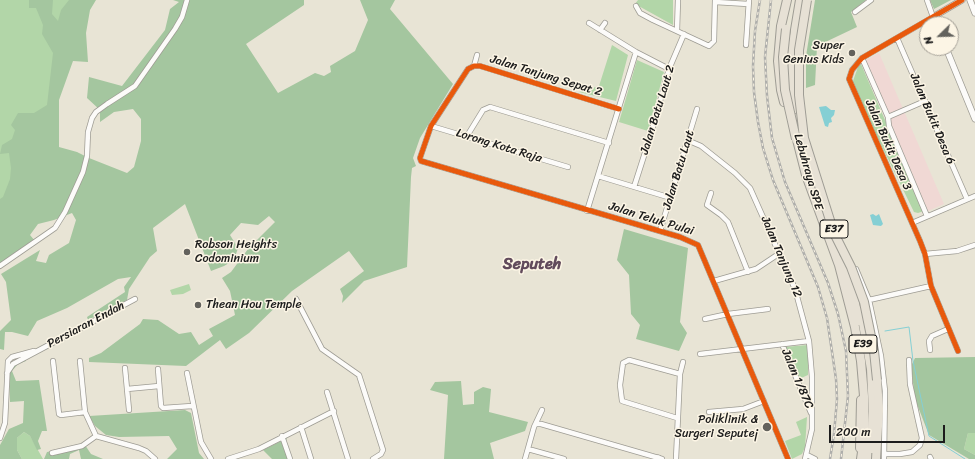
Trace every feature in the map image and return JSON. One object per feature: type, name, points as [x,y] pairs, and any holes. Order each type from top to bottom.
[{"type":"highway","points":[[787,0],[781,26],[778,61],[781,90],[796,141]]},
{"type":"highway","points":[[793,0],[786,29],[783,57],[785,90],[796,141]]},
{"type":"highway","name":"Lebuhraya SPE","points":[[800,0],[792,48],[791,95],[796,141],[806,176],[838,265],[855,327],[861,361],[864,396],[865,431],[860,459]]},
{"type":"highway","name":"Lebuhraya SPE","points":[[808,0],[799,50],[799,95],[804,138],[853,293],[866,361],[868,459]]},
{"type":"highway","name":"E37","points":[[808,0],[800,36],[797,71],[801,118],[804,140],[818,187],[840,242],[859,304],[871,369],[873,412],[868,459]]},
{"type":"highway","points":[[834,233],[851,267],[864,302],[874,351],[878,380],[879,410],[876,459]]},
{"type":"highway","points":[[871,369],[879,410]]},
{"type":"street","points":[[0,266],[55,228],[66,212],[83,172],[87,156],[88,132],[92,118],[96,112],[135,86],[175,29],[182,17],[187,0]]},
{"type":"street","points":[[677,31],[678,0]]},
{"type":"street","points":[[855,12],[871,0]]},
{"type":"street","points":[[926,0],[933,16]]},
{"type":"street","name":"Jalan Bukit Desa 3","points":[[935,16],[962,0]]},
{"type":"street","points":[[970,0],[974,9]]},
{"type":"street","points":[[636,6],[640,13],[706,46],[712,45],[714,41],[715,1],[749,2],[746,45]]},
{"type":"street","points":[[589,23],[636,52],[669,69]]},
{"type":"street","points":[[600,30],[605,23]]},
{"type":"street","name":"Jalan Bukit Desa 3","points":[[919,25],[862,58],[849,76],[850,84],[912,223],[924,254],[931,286],[958,351]]},
{"type":"street","name":"Jalan Batu Laut 2","points":[[634,187],[669,69],[684,34]]},
{"type":"street","name":"Jalan Bukit Desa 6","points":[[897,38],[967,199]]},
{"type":"street","points":[[587,211],[636,52]]},
{"type":"street","points":[[474,66],[477,55]]},
{"type":"street","points":[[949,56],[975,119]]},
{"type":"street","points":[[862,58],[888,117],[889,126],[927,216]]},
{"type":"street","name":"Jalan Tanjung Sepat 2","points":[[431,126],[468,69],[474,66],[480,66],[619,109]]},
{"type":"street","points":[[888,117],[925,101]]},
{"type":"street","points":[[467,136],[483,110],[490,107],[609,143]]},
{"type":"street","name":"Jalan Batu Laut","points":[[660,231],[697,109]]},
{"type":"street","name":"Lorong Kota Raja","points":[[431,126],[568,167]]},
{"type":"street","name":"Jalan Teluk Pulai","points":[[431,126],[420,156],[421,161],[587,211],[694,241],[698,245],[714,281],[788,459]]},
{"type":"street","name":"Jalan Tanjung 12","points":[[687,140],[701,146],[735,173],[750,188],[797,294],[809,341],[812,377],[812,429],[806,457]]},
{"type":"street","points":[[598,176],[671,198]]},
{"type":"street","points":[[711,193],[707,206],[721,214],[728,222],[748,272]]},
{"type":"street","points":[[912,223],[975,196]]},
{"type":"street","points":[[840,242],[852,260],[869,300],[881,356],[885,391],[884,456],[912,452],[920,444],[922,438],[910,384],[909,360]]},
{"type":"street","points":[[924,254],[957,251],[975,246]]},
{"type":"street","points":[[714,281],[748,272],[764,264],[780,253]]},
{"type":"street","points":[[869,300],[931,286]]},
{"type":"street","name":"Persiaran Endah","points":[[0,438],[5,423],[7,373],[13,364],[135,299]]},
{"type":"street","points":[[296,299],[322,349],[359,375],[383,450],[381,454],[373,459]]},
{"type":"street","points":[[705,319],[728,314],[768,309]]},
{"type":"street","points":[[930,350],[930,341],[932,336],[948,329]]},
{"type":"street","points":[[700,354],[809,341]]},
{"type":"street","name":"Jalan 1/87C","points":[[782,344],[812,414]]},
{"type":"street","points":[[677,418],[622,401],[620,385],[623,363],[629,360],[680,374]]},
{"type":"street","points":[[53,361],[59,414],[85,412]]},
{"type":"street","points":[[80,361],[85,412],[96,436]]},
{"type":"street","points":[[676,459],[680,374],[683,362]]},
{"type":"street","points":[[125,368],[129,410]]},
{"type":"street","points":[[158,369],[160,403],[164,408],[192,406]]},
{"type":"street","points":[[187,373],[192,406],[202,446],[211,459]]},
{"type":"street","points":[[127,389],[159,386]]},
{"type":"street","points":[[327,392],[348,459]]},
{"type":"street","points":[[709,412],[743,409],[764,401]]},
{"type":"street","points":[[525,459],[542,410]]},
{"type":"street","points":[[228,459],[258,448],[334,411]]},
{"type":"street","points":[[536,424],[541,424],[659,459]]},
{"type":"street","points":[[301,427],[311,459]]},
{"type":"street","points":[[52,453],[82,446],[96,436],[131,445],[146,452],[155,459]]},
{"type":"street","points":[[282,436],[290,459]]},
{"type":"street","points":[[528,449],[564,459]]},
{"type":"street","points":[[806,457],[816,459]]},
{"type":"shaded area","points":[[879,53],[944,204],[928,211],[864,61]]},
{"type":"green space","points":[[0,0],[89,0],[26,187],[0,210]]},
{"type":"green space","points":[[29,0],[53,0],[52,14],[58,21],[61,10],[69,0],[96,0],[90,10],[86,33],[88,62],[73,61],[59,100],[59,147],[77,152],[127,173],[134,167],[141,141],[141,119],[133,109],[114,112],[100,122],[100,110],[87,98],[89,77],[122,86],[165,30],[170,9],[179,2],[173,0],[304,0],[304,5],[246,44],[278,93],[315,73],[324,76],[331,72],[330,66],[355,51],[368,20],[360,0],[395,0],[390,9],[453,84],[420,138],[413,158],[416,166],[412,168],[411,177],[407,267],[364,281],[342,303],[343,296],[340,289],[364,271],[349,251],[292,291],[249,333],[226,349],[220,340],[186,366],[89,362],[89,358],[101,353],[140,324],[143,319],[158,320],[179,334],[191,332],[199,345],[213,336],[209,329],[235,315],[230,291],[222,278],[231,272],[248,249],[275,222],[269,216],[258,225],[241,223],[230,235],[238,248],[234,260],[211,271],[185,204],[153,228],[157,251],[150,257],[129,289],[127,300],[88,320],[87,317],[125,292],[124,287],[131,277],[118,279],[67,308],[37,321],[28,336],[5,332],[4,350],[0,349],[0,331],[11,320],[6,282],[1,274],[40,250],[36,261],[46,263],[49,255],[69,243],[76,220],[72,213],[38,224],[30,235],[35,241],[0,265],[0,199],[3,197],[10,179],[11,168],[9,153],[0,154],[2,145],[12,139],[15,130],[11,125],[18,113],[34,113],[47,105],[53,53],[42,34],[43,25],[36,8],[29,8]]},
{"type":"green space","points":[[638,0],[673,0],[673,25],[635,4]]},
{"type":"green space","points":[[815,0],[866,0],[851,12],[857,27],[817,46],[815,85],[806,88],[806,56]]},
{"type":"green space","points":[[930,0],[951,0],[934,9]]},
{"type":"green space","points":[[612,45],[628,55],[616,101],[579,92],[599,86]]},
{"type":"green space","points":[[637,60],[664,72],[648,131],[619,122]]},
{"type":"green space","points":[[861,64],[924,211],[918,213],[914,212],[854,89],[853,81],[858,67]]},
{"type":"green space","points":[[624,229],[688,248],[680,322],[687,333],[679,351],[636,339],[640,325],[631,314],[629,275],[617,260]]},
{"type":"green space","points":[[189,284],[191,290],[183,294],[172,295],[170,290]]},
{"type":"green space","points":[[808,345],[808,375],[799,379],[784,347]]},
{"type":"green space","points":[[975,357],[975,433],[968,433],[964,449],[975,455],[975,459],[969,459],[929,435],[915,399],[911,366],[915,358]]},
{"type":"green space","points":[[25,359],[26,361],[18,364],[12,371],[16,381],[39,380],[47,431],[42,431],[38,441],[41,449],[37,450],[30,436],[24,432],[17,438],[17,450],[22,459],[0,459],[0,445],[9,429],[23,423],[24,401],[10,402],[9,371],[16,363]]},
{"type":"green space","points":[[461,381],[463,405],[474,404],[474,392],[483,387],[491,389],[489,412],[528,422],[525,431],[490,443],[494,459],[444,459],[448,395],[430,390],[435,382]]},
{"type":"green space","points":[[185,410],[191,413],[199,453],[204,459],[167,459],[177,449],[169,436],[119,437],[106,435],[95,426],[89,416]]},
{"type":"green space","points":[[807,417],[805,447],[802,454],[792,459],[785,441],[801,435],[796,422]]},
{"type":"green space","points":[[24,432],[30,436],[43,459],[22,459],[17,450],[17,438]]},
{"type":"green space","points":[[968,433],[975,433],[975,455],[964,449]]},
{"type":"green space","points":[[287,438],[284,445],[290,459],[272,459],[263,450]]},
{"type":"green space","points":[[85,445],[91,454],[103,459],[81,459],[79,450],[70,454],[69,459],[44,459],[47,452]]},
{"type":"water","points":[[826,106],[831,110],[835,110],[834,115],[831,118],[832,122],[829,123],[828,127],[825,126],[819,107]]},
{"type":"water","points":[[873,214],[876,216],[879,214],[883,224],[881,226],[873,225],[870,215]]},
{"type":"waterway","points":[[885,331],[909,327],[913,361],[929,436],[965,459]]},
{"type":"railway","points":[[760,0],[755,31],[753,66],[754,92],[758,122],[763,148],[773,180],[818,287],[827,318],[836,379],[837,399],[830,459]]},
{"type":"railway","points":[[771,0],[765,57],[767,96],[772,138],[785,182],[828,283],[838,314],[846,351],[848,396],[841,459]]},
{"type":"cycle path","points":[[958,351],[931,286],[925,254],[920,241],[849,79],[852,70],[862,58],[962,0]]},
{"type":"cycle path","points":[[619,109],[480,66],[474,66],[468,69],[431,126],[420,158],[421,161],[680,237],[698,245],[788,459]]},
{"type":"place","name":"Super Genius Kids","points":[[852,53]]},
{"type":"place","name":"Robson Heights Codominium","points":[[187,252]]},
{"type":"place","name":"Thean Hou Temple","points":[[198,305]]},
{"type":"place","name":"Poliklinik & Surgeri Seputej","points":[[767,427]]},
{"type":"district","name":"Seputeh","points":[[532,265]]}]
